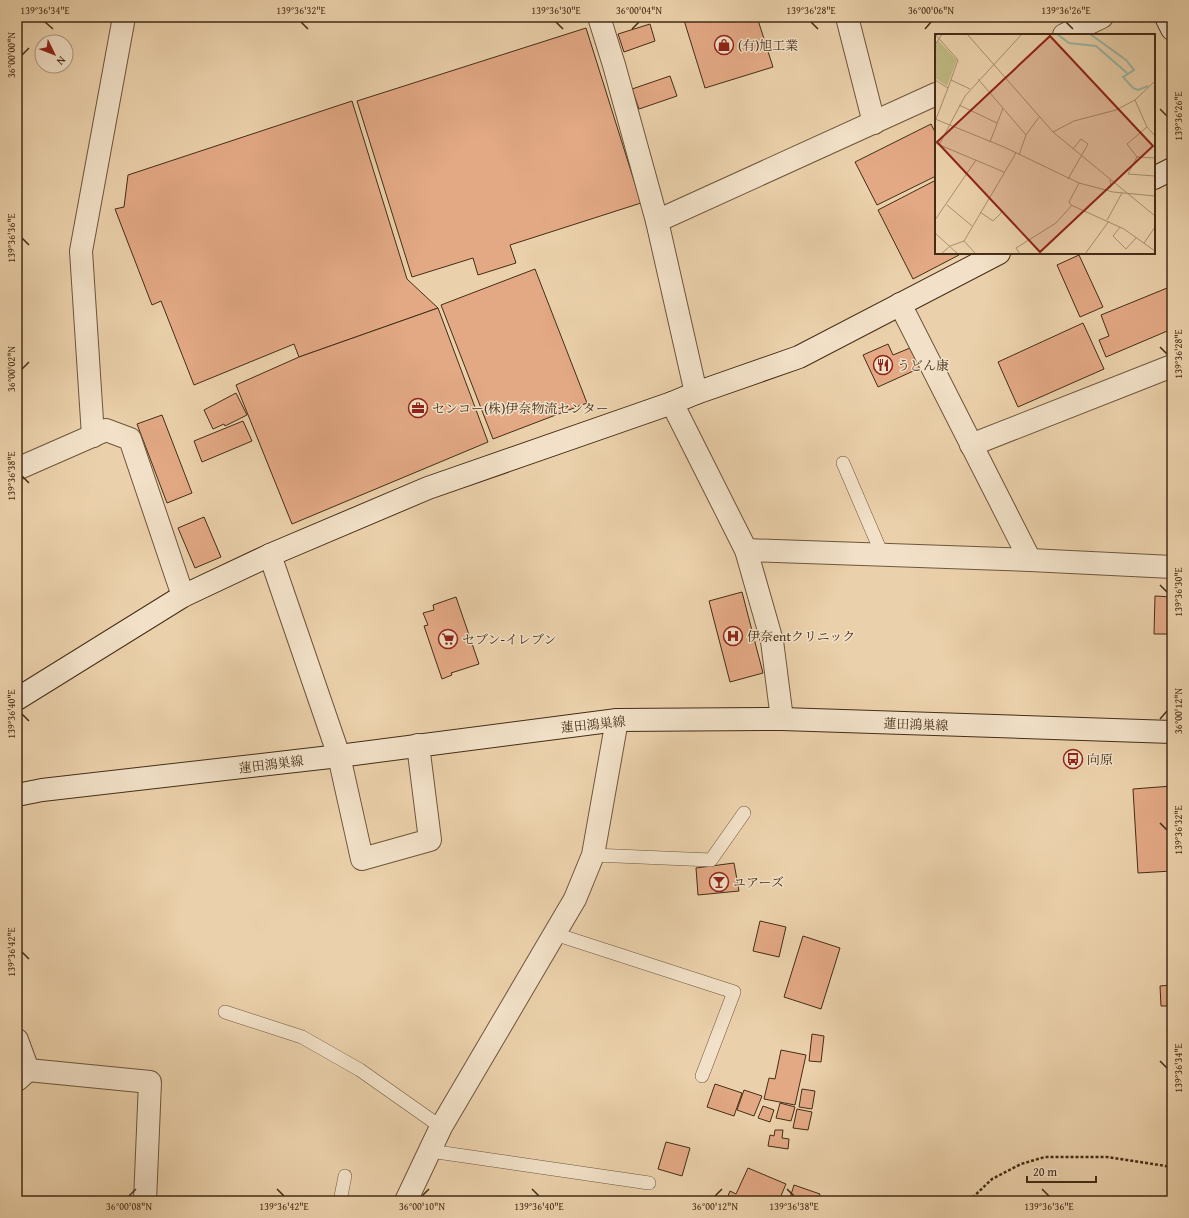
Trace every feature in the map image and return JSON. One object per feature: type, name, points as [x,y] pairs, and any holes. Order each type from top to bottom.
[{"type":"street","points":[[93,436],[81,250],[124,17]]},
{"type":"street","points":[[599,17],[614,65],[657,221],[696,393]]},
{"type":"street","points":[[847,17],[874,123]]},
{"type":"street","points":[[1066,34],[1102,17]]},
{"type":"street","points":[[1166,17],[1172,29]]},
{"type":"street","points":[[657,221],[935,94]]},
{"type":"street","points":[[1155,178],[1172,169]]},
{"type":"street","points":[[17,699],[183,596],[270,555],[428,488],[672,403],[799,356],[997,254]]},
{"type":"street","points":[[900,304],[1030,560]]},
{"type":"street","points":[[971,446],[1172,366]]},
{"type":"street","points":[[672,403],[746,550],[772,641],[782,719]]},
{"type":"street","points":[[17,470],[106,430],[130,439],[183,596]]},
{"type":"street","points":[[746,550],[1172,566]]},
{"type":"street","points":[[270,555],[339,756],[362,858],[430,840],[418,745]]},
{"type":"street","name":"蓮田鴻巣線","points":[[17,795],[42,790],[339,756],[617,720],[782,719],[1172,732]]},
{"type":"street","points":[[406,1201],[441,1127],[575,899],[593,855],[617,720]]},
{"type":"street","points":[[17,780],[21,783],[42,790]]},
{"type":"street","points":[[17,1040],[22,1075],[150,1082],[145,1201]]},
{"type":"lane","points":[[843,463],[882,554]]},
{"type":"lane","points":[[593,855],[711,860],[744,813]]},
{"type":"lane","points":[[555,934],[734,992],[702,1076]]},
{"type":"lane","points":[[225,1012],[302,1037],[360,1070],[441,1127]]},
{"type":"lane","points":[[430,1151],[649,1183]]},
{"type":"lane","points":[[340,1201],[345,1176]]},
{"type":"path","points":[[969,1201],[992,1178],[1021,1164],[1045,1157],[1107,1157],[1172,1167]]},
{"type":"building","points":[[683,17],[757,17],[773,67],[705,88]]},
{"type":"building","points":[[650,24],[655,41],[624,52],[618,34]]},
{"type":"building","points":[[586,28],[641,203],[510,245],[516,263],[478,275],[473,258],[412,277],[357,101]]},
{"type":"building","points":[[670,76],[677,96],[639,109],[632,89]]},
{"type":"building","points":[[352,101],[407,279],[438,308],[299,357],[294,344],[194,385],[161,301],[152,305],[115,209],[124,207],[128,175]]},
{"type":"building","points":[[931,124],[935,132],[935,176],[877,205],[855,162]]},
{"type":"building","points":[[935,181],[935,254],[959,255],[913,279],[878,210]]},
{"type":"building","points":[[1079,255],[1103,307],[1080,317],[1057,265]]},
{"type":"building","points":[[535,269],[587,403],[493,439],[441,305]]},
{"type":"building","points":[[1172,286],[1172,329],[1106,357],[1099,340],[1109,336],[1101,315]]},
{"type":"building","points":[[438,308],[488,442],[292,524],[236,385],[299,357]]},
{"type":"building","points":[[1083,323],[1104,369],[1018,407],[998,362]]},
{"type":"building","points":[[888,344],[893,355],[910,348],[920,368],[878,387],[863,355]]},
{"type":"building","points":[[236,393],[247,415],[225,426],[224,424],[213,429],[204,410]]},
{"type":"building","points":[[162,415],[192,493],[167,503],[137,424]]},
{"type":"building","points":[[243,421],[252,441],[202,462],[194,441]]},
{"type":"building","points":[[204,517],[221,557],[195,568],[178,528]]},
{"type":"building","points":[[742,592],[763,673],[730,682],[709,601]]},
{"type":"building","points":[[1155,596],[1172,597],[1172,634],[1154,634]]},
{"type":"building","points":[[456,597],[479,664],[451,673],[452,675],[442,679],[424,626],[428,625],[423,613],[434,610],[433,605]]},
{"type":"building","points":[[1172,786],[1172,871],[1138,873],[1133,789]]},
{"type":"building","points":[[734,863],[739,891],[698,895],[696,868]]},
{"type":"building","points":[[760,921],[786,927],[779,957],[753,951]]},
{"type":"building","points":[[803,936],[840,948],[821,1009],[784,997]]},
{"type":"building","points":[[1172,985],[1172,1006],[1161,1006],[1160,986]]},
{"type":"building","points":[[812,1034],[824,1036],[821,1062],[809,1061]]},
{"type":"building","points":[[781,1050],[806,1055],[795,1105],[764,1099],[769,1078],[775,1079]]},
{"type":"building","points":[[715,1084],[742,1093],[734,1116],[707,1107]]},
{"type":"building","points":[[802,1089],[815,1091],[812,1109],[799,1107]]},
{"type":"building","points":[[744,1090],[762,1096],[754,1116],[737,1110]]},
{"type":"building","points":[[780,1103],[795,1107],[791,1121],[776,1118]]},
{"type":"building","points":[[763,1106],[774,1110],[770,1122],[758,1118]]},
{"type":"building","points":[[797,1109],[812,1112],[808,1130],[793,1128]]},
{"type":"building","points":[[775,1130],[783,1130],[782,1138],[789,1139],[788,1149],[768,1146],[770,1135],[774,1136]]},
{"type":"building","points":[[666,1142],[690,1148],[682,1176],[658,1169]]},
{"type":"building","points":[[748,1168],[786,1184],[780,1198],[774,1196],[772,1201],[726,1201],[730,1191],[736,1194]]},
{"type":"building","points":[[794,1185],[820,1194],[818,1201],[789,1201]]},
{"type":"place","name":"(有)旭工業","points":[[724,45]]},
{"type":"place","name":"うどん康","points":[[883,365]]},
{"type":"place","name":"センコー(株)伊奈物流センター","points":[[418,408]]},
{"type":"place","name":"伊奈entクリニック","points":[[733,636]]},
{"type":"place","name":"セブン-イレブン","points":[[448,639]]},
{"type":"place","name":"向原","points":[[1073,759]]},
{"type":"place","name":"ユアーズ","points":[[719,882]]}]
